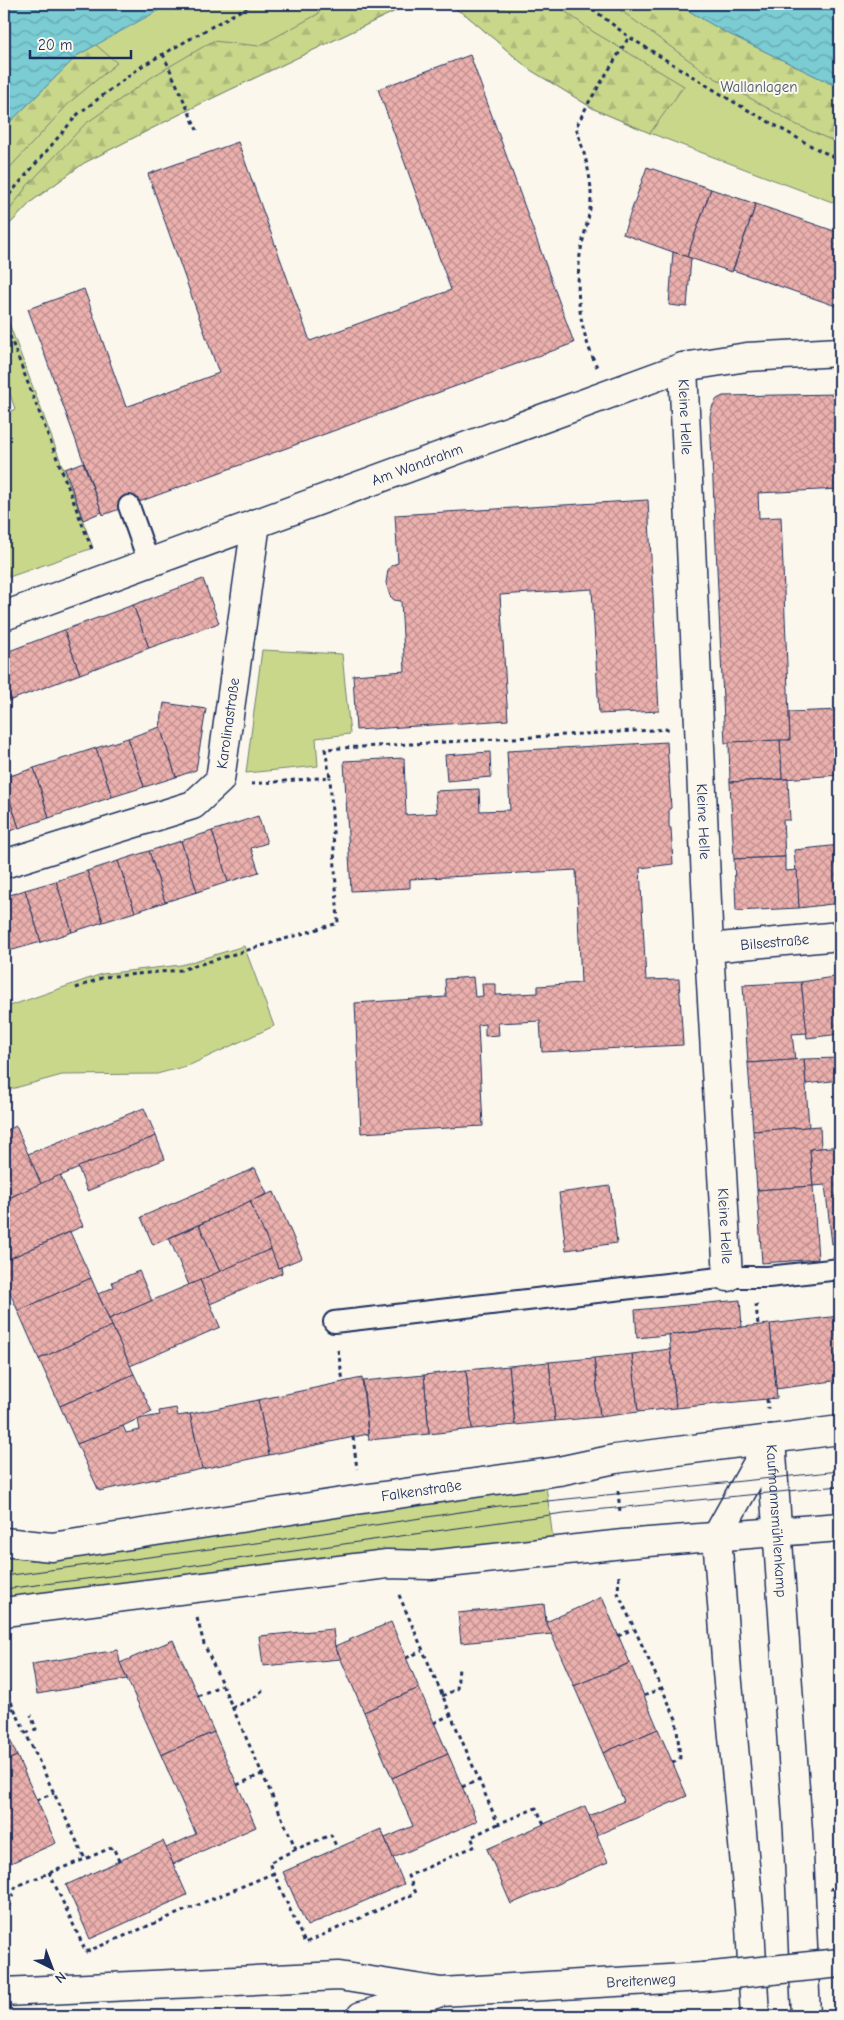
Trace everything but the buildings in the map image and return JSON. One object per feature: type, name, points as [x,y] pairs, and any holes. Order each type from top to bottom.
[{"type":"main road","name":"Am Wandrahm","points":[[4,616],[683,367],[747,357],[840,352]]},
{"type":"main road","name":"Kleine Helle","points":[[683,367],[709,948],[728,1277]]},
{"type":"main road","name":"Karolinastraße","points":[[4,864],[193,805],[220,780],[256,523]]},
{"type":"main road","name":"Bilsestraße","points":[[709,948],[840,936]]},
{"type":"main road","name":"Falkenstraße","points":[[4,1542],[52,1547],[362,1499],[560,1471],[615,1459],[840,1430]]},
{"type":"main road","name":"Kaufmannsmühlenkamp","points":[[772,1438],[798,1832],[806,2016]]},
{"type":"main road","name":"Kaufmannsmühlenkamp","points":[[717,1536],[772,1438]]},
{"type":"main road","points":[[4,1612],[387,1564],[430,1565],[623,1544],[840,1527]]},
{"type":"main road","points":[[717,1536],[748,1908],[755,2016]]},
{"type":"main road","name":"Breitenweg","points":[[441,1992],[703,1977],[840,1963]]},
{"type":"main road","points":[[4,1992],[339,1976],[441,1992]]},
{"type":"main road","points":[[361,2016],[441,1992]]},
{"type":"lane","points":[[129,506],[150,562]]},
{"type":"lane","points":[[334,1322],[728,1277],[768,1277],[840,1269]]},
{"type":"path","points":[[4,201],[78,114],[142,66],[252,4]]},
{"type":"path","points":[[586,4],[629,37],[732,101],[840,160]]},
{"type":"path","points":[[610,394],[590,353],[579,314],[580,256],[591,198],[588,170],[576,128],[589,102],[629,37]]},
{"type":"path","points":[[163,54],[197,130]]},
{"type":"path","points":[[4,321],[104,580]]},
{"type":"path","points":[[76,988],[104,977],[181,970],[338,923],[330,777],[325,750],[699,727]]},
{"type":"path","points":[[220,780],[244,785],[330,777]]},
{"type":"path","points":[[615,1459],[623,1544]]},
{"type":"path","points":[[189,1588],[204,1644],[296,1849]]},
{"type":"path","points":[[618,1593],[676,1719],[680,1758],[673,1763]]},
{"type":"path","points":[[403,1607],[498,1824]]},
{"type":"path","points":[[618,1636],[633,1629]]},
{"type":"path","points":[[406,1658],[422,1651]]},
{"type":"path","points":[[442,1696],[457,1689],[459,1668]]},
{"type":"path","points":[[198,1696],[222,1685]]},
{"type":"path","points":[[4,1687],[85,1859]]},
{"type":"path","points":[[232,1708],[255,1697],[265,1688]]},
{"type":"path","points":[[644,1696],[661,1688]]},
{"type":"path","points":[[4,1712],[14,1708]]},
{"type":"path","points":[[26,1733],[36,1730],[31,1715]]},
{"type":"path","points":[[434,1723],[450,1716]]},
{"type":"path","points":[[237,1786],[262,1774]]},
{"type":"path","points":[[462,1788],[479,1780]]},
{"type":"path","points":[[37,1800],[54,1793]]},
{"type":"path","points":[[337,1848],[330,1835],[269,1863],[305,1943],[416,1893],[408,1876],[475,1846],[471,1837],[536,1808],[544,1824]]},
{"type":"path","points":[[4,1920],[16,1886],[113,1847],[119,1860]]},
{"type":"path","points":[[50,1872],[86,1952],[274,1873]]},
{"type":"green space","points":[[4,4],[410,4],[198,105],[84,163],[32,201],[4,230]]},
{"type":"green space","points":[[323,4],[410,4],[198,105],[84,163],[32,201],[4,230],[4,218],[27,186],[85,124],[155,75],[213,41],[259,46],[318,14]]},
{"type":"green space","name":"Wallanlagen","points":[[442,4],[840,4],[840,205],[650,133],[594,109],[529,69],[466,15],[450,6]]},
{"type":"green space","points":[[442,4],[555,4],[592,31],[684,86],[650,133],[594,109],[529,69],[466,15],[450,6]]},
{"type":"green space","points":[[612,4],[677,4],[723,31],[840,88],[840,144],[797,125],[708,74]]},
{"type":"green space","points":[[96,45],[117,63],[70,102],[4,174],[4,128],[78,55]]},
{"type":"green space","points":[[4,310],[93,548],[9,577],[4,562],[4,415],[15,409],[4,377]]},
{"type":"green space","points":[[262,650],[342,654],[350,734],[316,738],[318,766],[246,773]]},
{"type":"green space","points":[[244,946],[274,1026],[190,1065],[157,1074],[62,1075],[4,1091],[4,1008],[102,974],[181,965]]},
{"type":"green space","points":[[546,1486],[553,1539],[442,1551],[419,1550],[307,1561],[4,1602],[4,1557],[31,1560]]},
{"type":"water","points":[[4,4],[170,4],[78,55],[4,128]]},
{"type":"water","points":[[677,4],[840,4],[840,88],[723,31]]},
{"type":"tram line","points":[[4,1576],[271,1541],[499,1506],[840,1471]]},
{"type":"tram line","points":[[4,1589],[159,1570],[564,1513],[840,1486]]}]
